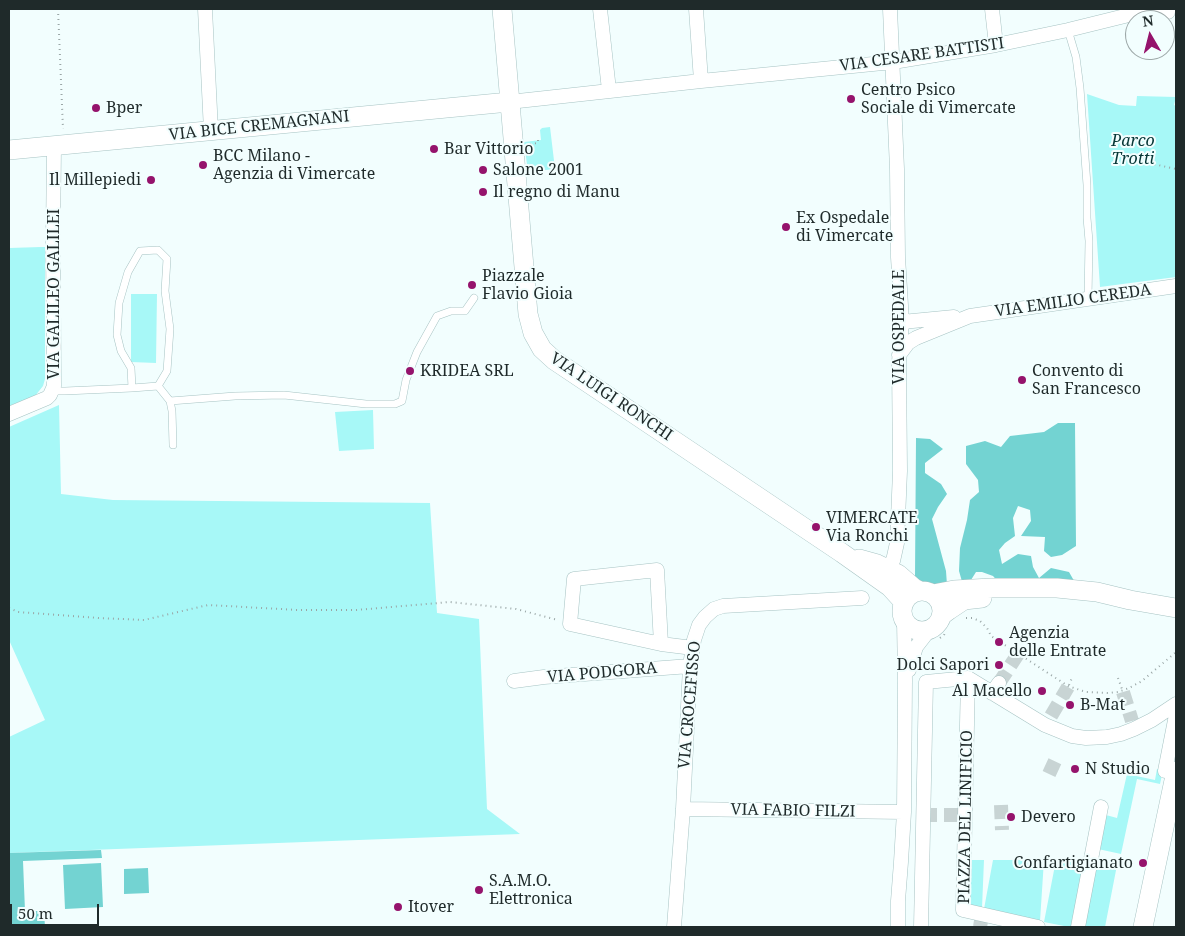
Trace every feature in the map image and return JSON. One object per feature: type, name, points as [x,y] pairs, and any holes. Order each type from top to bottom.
[{"type":"street","points":[[205,9],[210,131]]},
{"type":"street","name":"VIA LUIGI RONCHI","points":[[502,9],[528,314],[533,333],[542,349],[554,360],[915,602]]},
{"type":"street","points":[[600,9],[609,90]]},
{"type":"street","points":[[696,9],[701,81]]},
{"type":"street","name":"VIA OSPEDALE","points":[[885,567],[893,561],[897,544],[902,322],[898,257],[897,169],[890,9]]},
{"type":"street","points":[[992,9],[996,45]]},
{"type":"street","name":"VIA CESARE BATTISTI","points":[[509,102],[609,90],[893,62],[996,45],[1068,30],[1125,14]]},
{"type":"street","name":"VIA BICE CREMAGNANI","points":[[9,150],[509,102]]},
{"type":"street","name":"VIA GALILEO GALILEI","points":[[9,414],[43,401],[53,391],[55,380],[53,240],[59,145]]},
{"type":"street","name":"VIA EMILIO CEREDA","points":[[902,322],[970,316],[1086,294],[1176,286]]},
{"type":"street","name":"VIA EMILIO CEREDA","points":[[900,355],[908,343],[916,338],[970,316]]},
{"type":"street","name":"VIA LUIGI RONCHI","points":[[842,552],[885,567],[898,574],[914,588],[915,602]]},
{"type":"street","points":[[885,567],[886,580],[890,587]]},
{"type":"street","points":[[661,644],[657,570],[574,579],[570,624],[661,644],[693,648]]},
{"type":"street","points":[[915,602],[954,590],[1057,588],[1097,592],[1176,608]]},
{"type":"street","name":"VIA CROCEFISSO","points":[[674,927],[683,809],[690,666],[699,625],[710,612],[723,606],[862,598]]},
{"type":"street","points":[[915,602],[937,598],[942,610],[939,628]]},
{"type":"street","points":[[906,680],[916,647],[939,628],[960,603],[970,599],[1053,598],[1097,602],[1176,617]]},
{"type":"street","points":[[915,602],[908,625],[924,631],[939,628]]},
{"type":"street","points":[[898,927],[904,812],[906,680],[915,602]]},
{"type":"street","name":"VIA PODGORA","points":[[514,681],[690,666]]},
{"type":"street","points":[[921,927],[926,682],[968,678],[996,688],[1072,736],[1086,738],[1121,734],[1133,725],[1152,720],[1176,704]]},
{"type":"street","name":"PIAZZA DEL LINIFICIO","points":[[968,678],[963,910],[1038,927]]},
{"type":"street","points":[[1143,927],[1171,771],[1176,715]]},
{"type":"street","points":[[1078,927],[1101,807]]},
{"type":"street","name":"VIA FABIO FILZI","points":[[683,809],[904,812]]},
{"type":"street","points":[[902,862],[906,907],[905,927]]},
{"type":"lane","points":[[1068,30],[1076,57],[1080,88],[1087,185],[1086,218],[1089,251],[1086,294]]},
{"type":"lane","points":[[132,388],[131,368],[121,351],[117,335],[119,303],[128,272],[140,251],[158,250],[167,259],[165,291],[170,329],[167,371],[158,386]]},
{"type":"lane","points":[[170,401],[235,396],[284,395],[366,404],[395,404],[402,401],[406,380],[416,352],[437,316],[451,311],[465,311],[474,298]]},
{"type":"lane","points":[[53,391],[158,386]]},
{"type":"lane","points":[[158,386],[170,401],[173,445]]},
{"type":"path","points":[[58,9],[59,145]]},
{"type":"path","points":[[525,144],[538,143],[538,140]]},
{"type":"path","points":[[1130,159],[1176,169]]},
{"type":"path","points":[[9,608],[18,612],[144,620],[208,605],[298,610],[356,610],[450,602],[516,609],[570,624]]},
{"type":"path","points":[[963,618],[980,621],[992,636],[1068,686],[1086,692],[1108,693],[1123,691],[1142,681],[1176,652]]},
{"type":"path","points":[[1068,686],[1072,678]]},
{"type":"path","points":[[1118,678],[1123,691]]},
{"type":"green space","name":"Parco Trotti","points":[[1087,94],[1119,105],[1136,106],[1137,96],[1176,97],[1174,105],[1176,106],[1176,277],[1100,287]]},
{"type":"green space","points":[[550,127],[555,169],[528,172],[524,142],[541,140],[540,130]]},
{"type":"green space","points":[[45,247],[45,379],[43,386],[35,396],[9,406],[9,248]]},
{"type":"green space","points":[[131,294],[157,294],[156,363],[131,362]]},
{"type":"green space","points":[[59,405],[61,494],[113,500],[430,503],[437,613],[479,619],[487,809],[520,834],[9,853],[9,737],[45,720],[9,640],[9,427]]},
{"type":"green space","points":[[373,410],[374,449],[339,451],[335,412]]},
{"type":"green space","points":[[1157,769],[1163,770],[1160,784],[1137,779],[1121,854],[1098,849],[1106,815],[1117,818],[1127,774],[1155,780]]},
{"type":"green space","points":[[969,860],[984,860],[982,908],[969,905]]},
{"type":"green space","points":[[993,860],[1044,860],[1040,921],[984,909]]},
{"type":"green space","points":[[1056,860],[1087,860],[1073,927],[1044,922]]},
{"type":"green space","points":[[1095,860],[1118,860],[1105,927],[1082,927]]},
{"type":"shaded area","points":[[1058,423],[1075,423],[1076,546],[1062,555],[1051,557],[1044,551],[1045,537],[1021,536],[1031,521],[1030,510],[1018,506],[1013,518],[1015,536],[999,550],[1002,564],[1018,554],[1031,556],[1033,567],[1039,578],[1051,568],[1069,572],[1077,586],[1001,585],[993,576],[982,572],[976,572],[971,580],[963,585],[959,571],[960,548],[970,500],[979,492],[978,480],[966,464],[966,446],[985,441],[1001,447],[1010,436],[1044,432]]},
{"type":"shaded area","points":[[916,438],[930,439],[943,449],[925,463],[925,473],[941,484],[947,494],[932,519],[946,571],[947,585],[921,583],[915,577]]},
{"type":"shaded area","points":[[101,850],[102,858],[23,861],[25,911],[44,911],[45,927],[9,927],[9,853]]},
{"type":"shaded area","points":[[101,863],[103,907],[65,909],[63,865]]},
{"type":"shaded area","points":[[148,868],[149,893],[124,894],[124,869]]},
{"type":"tunnel","points":[[999,683],[1018,654]]},
{"type":"tunnel","points":[[1051,716],[1068,687]]},
{"type":"tunnel","points":[[1123,692],[1132,721]]},
{"type":"tunnel","points":[[1049,774],[1055,761]]},
{"type":"tunnel","points":[[1001,805],[1002,830]]},
{"type":"tunnel","points":[[923,815],[965,815]]},
{"type":"tunnel","points":[[980,927],[981,921]]},
{"type":"place","name":"Centro Psico Sociale di Vimercate","points":[[851,99]]},
{"type":"place","name":"Bper","points":[[96,108]]},
{"type":"place","name":"Bar Vittorio","points":[[434,149]]},
{"type":"place","name":"BCC Milano - Agenzia di Vimercate","points":[[203,165]]},
{"type":"place","name":"Salone 2001","points":[[483,170]]},
{"type":"place","name":"Il Millepiedi","points":[[151,180]]},
{"type":"place","name":"Il regno di Manu","points":[[483,192]]},
{"type":"place","name":"Ex Ospedale di Vimercate","points":[[786,227]]},
{"type":"place","name":"Piazzale Flavio Gioia","points":[[472,285]]},
{"type":"place","name":"KRIDEA SRL","points":[[410,371]]},
{"type":"place","name":"Convento di San Francesco","points":[[1022,380]]},
{"type":"place","name":"VIMERCATE Via Ronchi","points":[[816,527]]},
{"type":"place","name":"Agenzia delle Entrate","points":[[999,642]]},
{"type":"place","name":"Dolci Sapori","points":[[999,665]]},
{"type":"place","name":"Al Macello","points":[[1042,691]]},
{"type":"place","name":"B-Mat","points":[[1070,705]]},
{"type":"place","name":"N Studio","points":[[1075,769]]},
{"type":"place","name":"Devero","points":[[1011,817]]},
{"type":"place","name":"Confartigianato","points":[[1143,863]]},
{"type":"place","name":"S.A.M.O. Elettronica","points":[[479,890]]},
{"type":"place","name":"Itover","points":[[398,907]]}]
